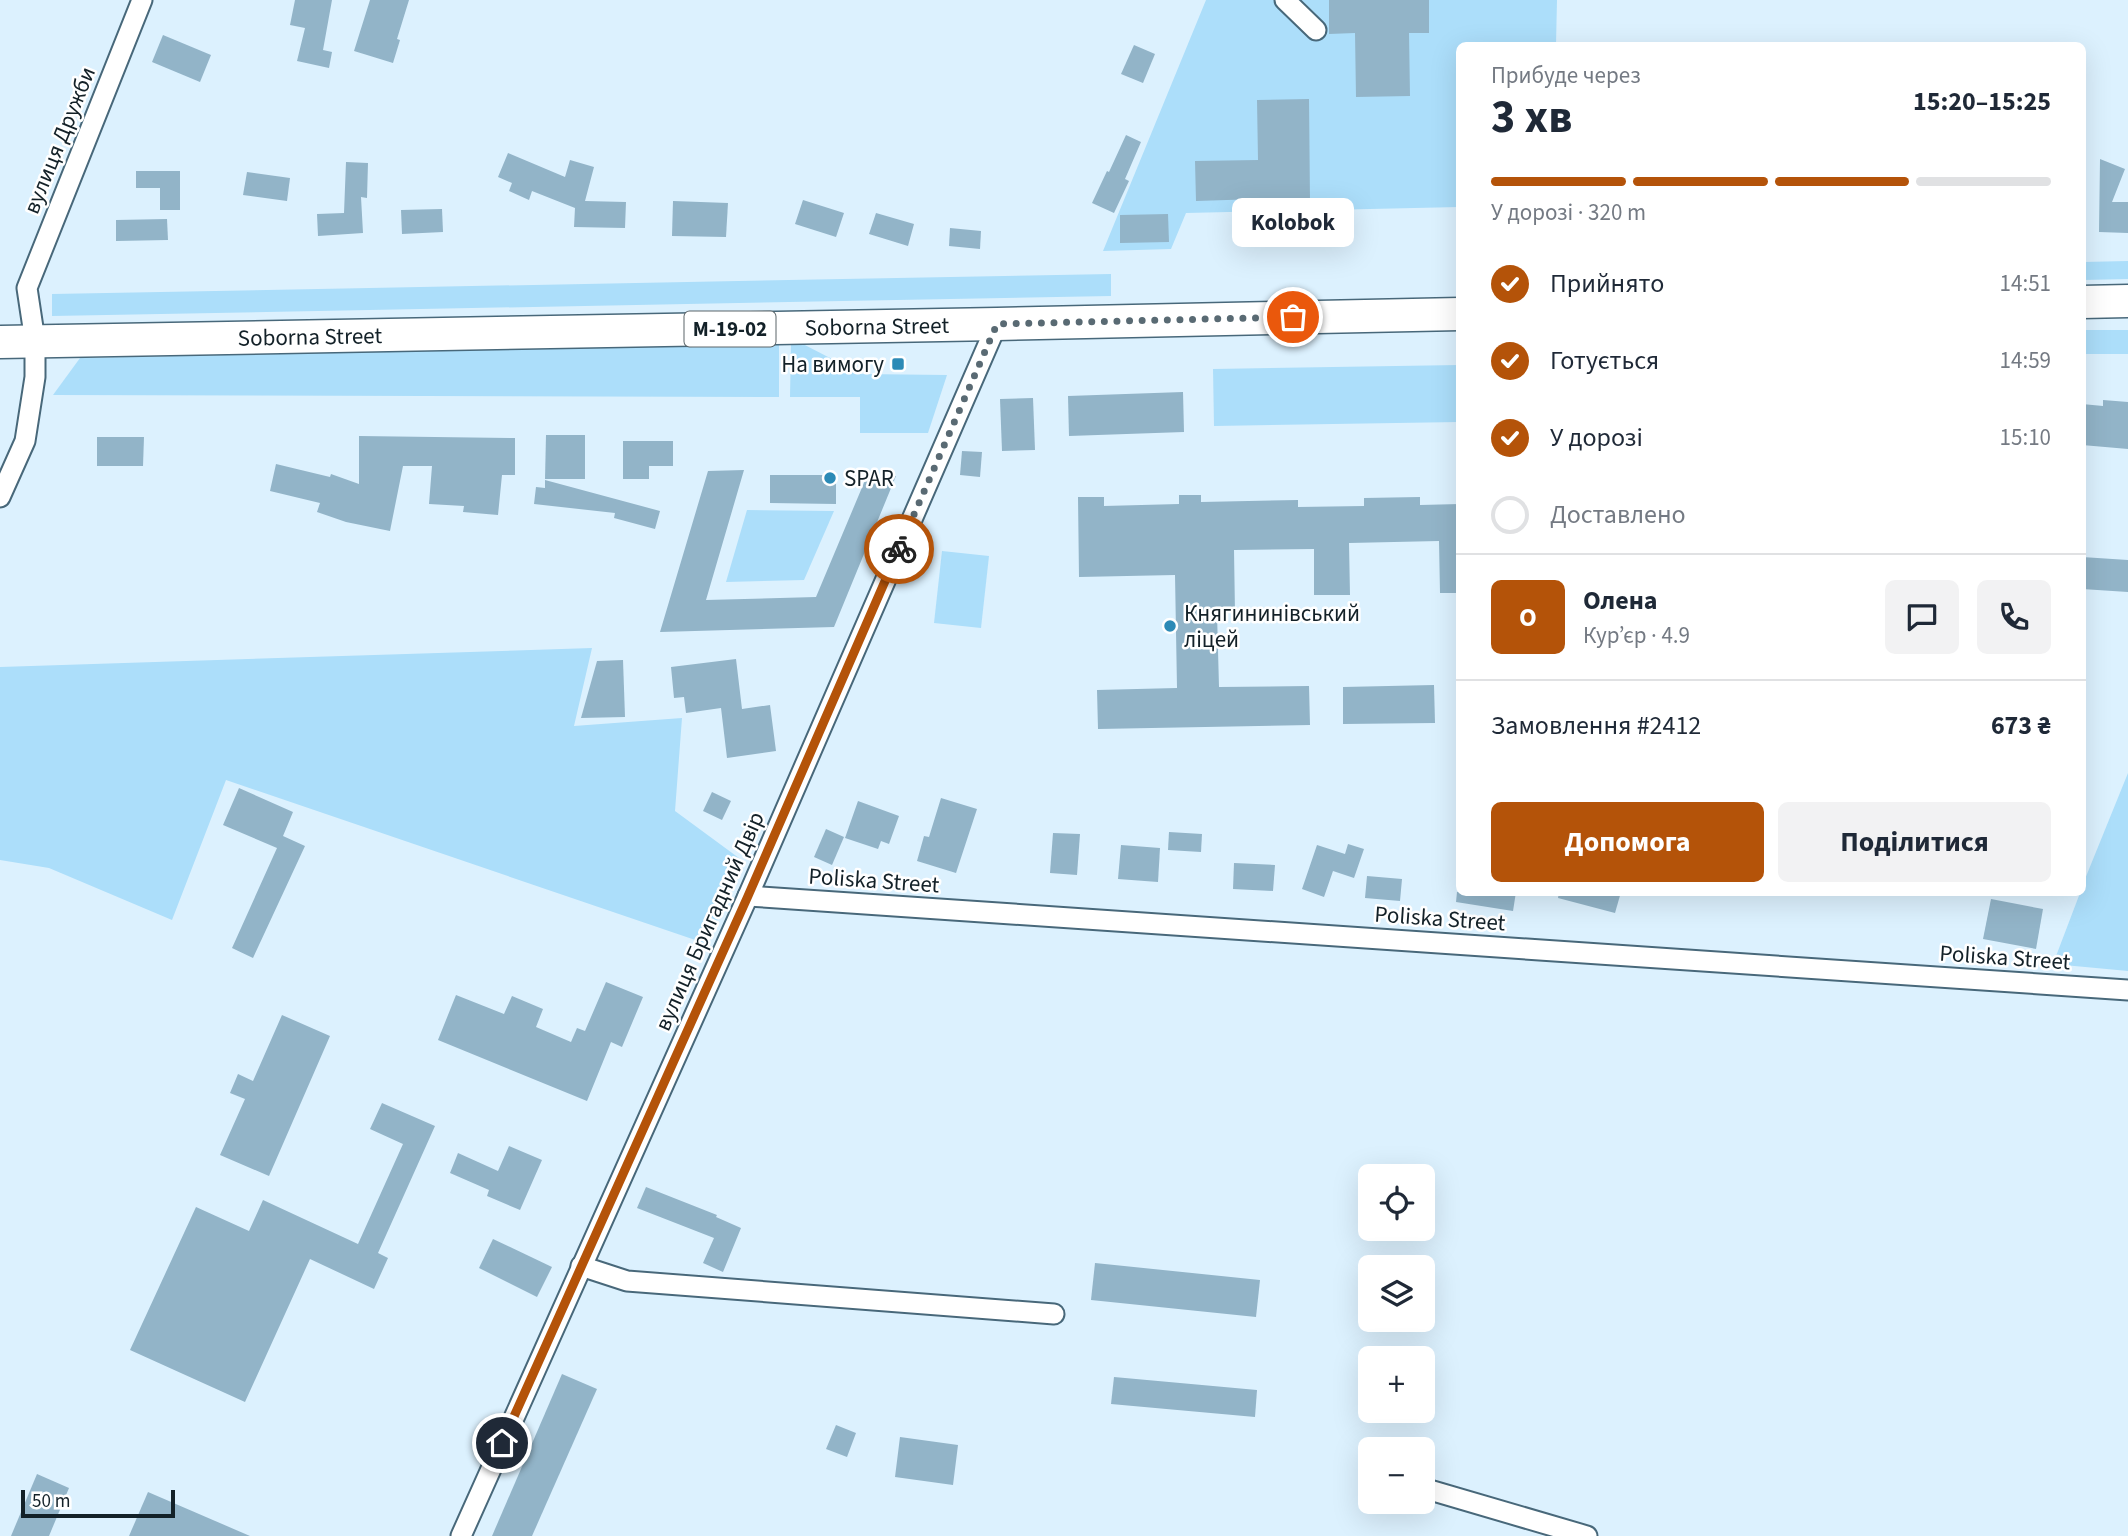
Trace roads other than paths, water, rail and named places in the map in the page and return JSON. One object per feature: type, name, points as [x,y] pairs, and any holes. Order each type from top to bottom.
[{"type":"main road","points":[[2086,302],[2128,302]]},
{"type":"main road","name":"Soborna Street","points":[[0,342],[1456,314]]},
{"type":"street","name":"вулиця Дружби","points":[[0,497],[25,441],[35,377],[35,341],[27,288],[142,0]]},
{"type":"street","points":[[1285,0],[1316,30]]},
{"type":"street","name":"вулиця Бригадний Двір","points":[[461,1536],[748,896],[997,324]]},
{"type":"street","name":"Poliska Street","points":[[748,896],[2128,990]]},
{"type":"street","points":[[581,1266],[627,1281],[1054,1314]]},
{"type":"street","points":[[1435,1492],[1587,1536]]},
{"type":"place","name":"Kolobok","points":[[1293,317]]},
{"type":"place","name":"На вимогу","points":[[898,364]]},
{"type":"place","name":"SPAR","points":[[830,478]]},
{"type":"place","name":"Княгининівський ліцей","points":[[1170,626]]}]
